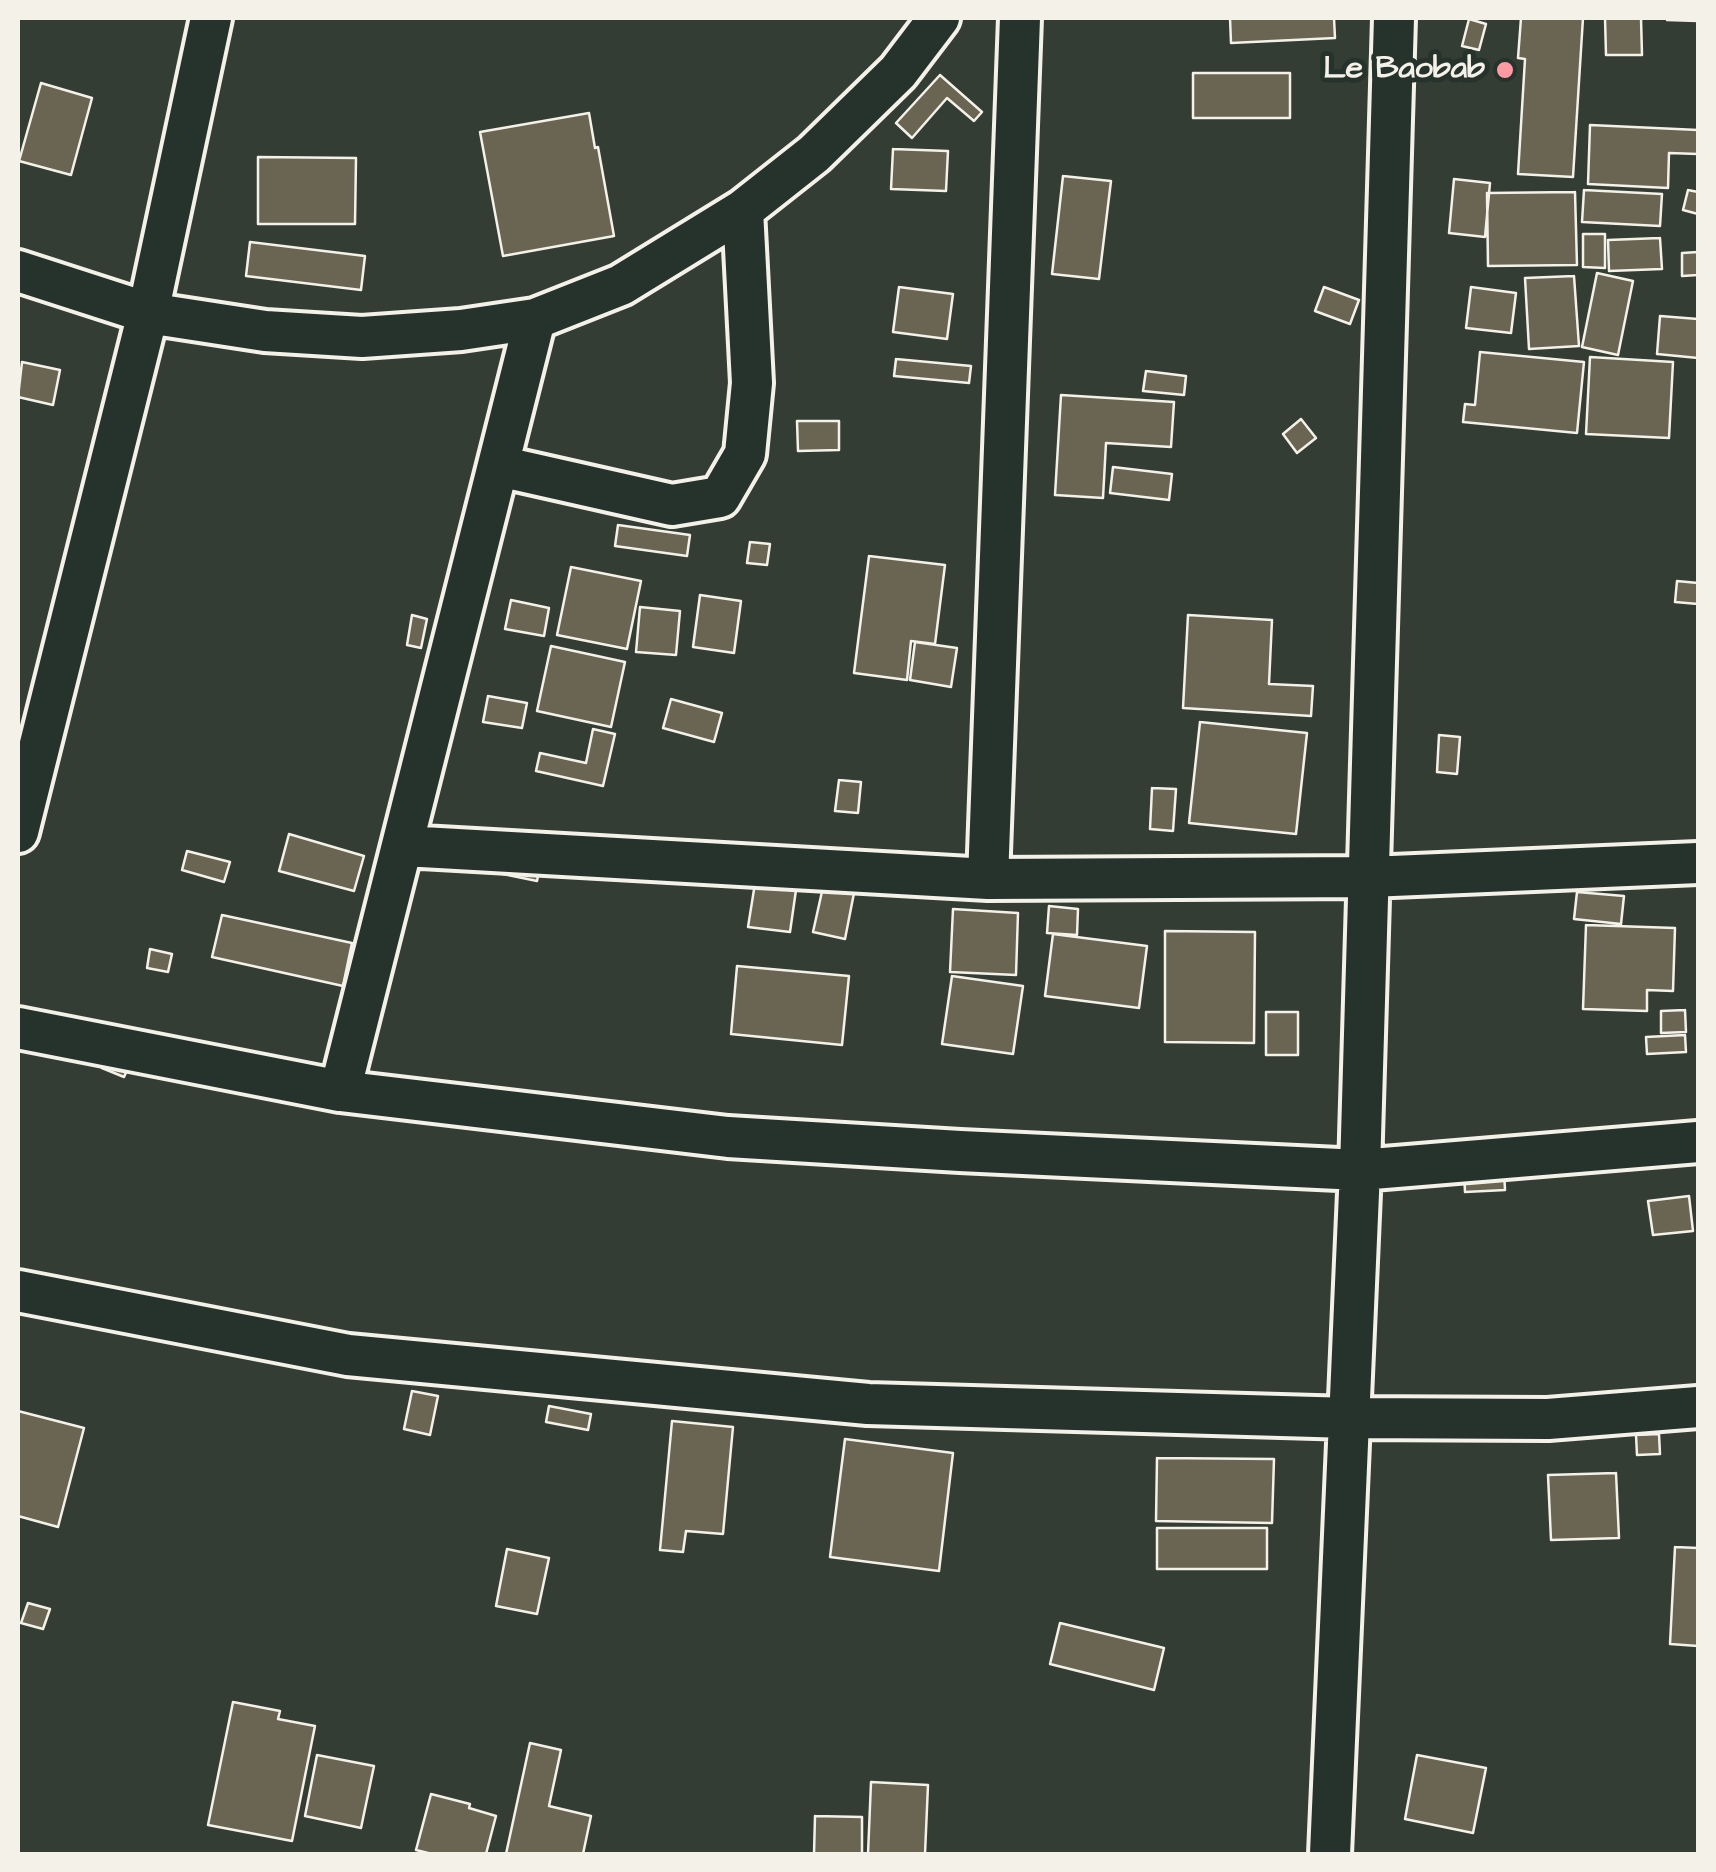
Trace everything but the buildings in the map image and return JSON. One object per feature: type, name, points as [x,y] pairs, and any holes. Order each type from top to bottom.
[{"type":"street","points":[[18,832],[148,313],[210,18]]},
{"type":"street","points":[[18,271],[148,313],[265,330],[362,336],[461,330],[535,319],[621,284],[743,210],[814,154],[898,72],[939,18]]},
{"type":"street","points":[[988,879],[1020,18]]},
{"type":"street","points":[[1330,1854],[1360,1170],[1394,18]]},
{"type":"street","points":[[499,466],[672,505],[720,497],[745,454],[752,384],[743,210]]},
{"type":"street","points":[[340,1092],[535,319]]},
{"type":"street","points":[[404,846],[988,879],[1368,877],[1698,863]]},
{"type":"street","points":[[18,1028],[340,1092],[728,1137],[1360,1170],[1698,1142]]},
{"type":"street","points":[[18,1292],[348,1355],[868,1404],[1350,1418],[1548,1419],[1698,1407]]},
{"type":"place","name":"Le Baobab","points":[[1505,70]]}]
